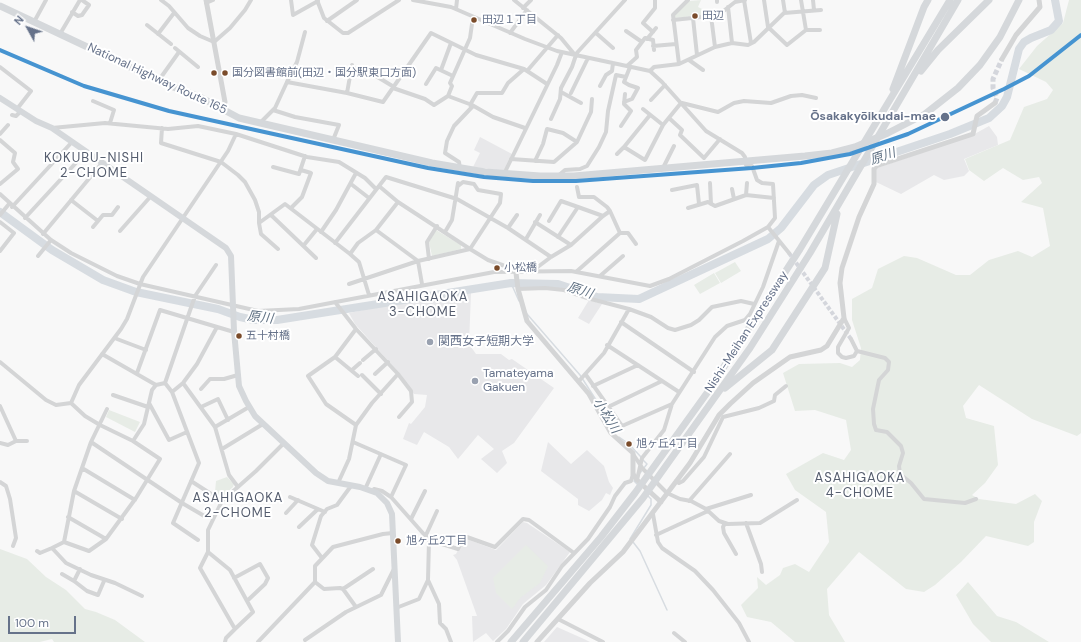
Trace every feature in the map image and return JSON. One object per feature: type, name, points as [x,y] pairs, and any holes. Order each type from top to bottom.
[{"type":"highway","points":[[872,130],[898,76],[928,0]]},
{"type":"highway","name":"Nishi-Meihan Expressway","points":[[511,642],[574,570],[635,493],[740,344],[843,179],[950,0]]},
{"type":"highway","name":"Nishi-Meihan Expressway","points":[[523,642],[643,498],[718,394],[781,301],[839,206],[958,0]]},
{"type":"highway","points":[[885,126],[931,58],[989,0]]},
{"type":"highway","name":"National Highway Route 165","points":[[0,6],[159,80],[200,97],[239,118],[432,163],[504,174],[558,176],[826,154],[855,147],[888,134],[925,114],[958,88],[980,64],[1006,27],[1019,0]]},
{"type":"highway","points":[[718,394],[772,350],[825,268],[839,206]]},
{"type":"main road","points":[[0,98],[36,121],[52,128],[219,242],[231,256],[234,331],[239,386],[249,407],[263,424],[316,473],[328,481],[363,487],[377,494],[387,503],[392,514],[398,642]]},
{"type":"street","points":[[34,22],[46,0]]},
{"type":"street","points":[[60,34],[72,12],[81,0],[89,5],[82,14],[78,16],[72,12]]},
{"type":"street","points":[[161,0],[188,28],[200,36],[214,42]]},
{"type":"street","points":[[213,0],[206,2],[225,102],[222,109]]},
{"type":"street","points":[[214,42],[230,28],[251,0]]},
{"type":"street","points":[[290,0],[293,15],[318,0],[324,18],[343,33],[348,33],[399,0]]},
{"type":"street","points":[[327,21],[357,0]]},
{"type":"street","points":[[0,194],[50,242],[139,286],[234,308],[258,312],[299,309],[337,303],[422,284],[494,272],[516,274],[530,272],[576,272],[650,286],[658,284],[769,228],[775,218],[773,184],[762,183],[757,180],[752,166],[746,165],[742,153],[702,127],[665,85],[650,71],[562,52],[510,33],[456,9],[413,0]]},
{"type":"street","points":[[456,9],[457,0]]},
{"type":"street","points":[[514,0],[558,36],[576,55]]},
{"type":"street","points":[[510,33],[531,0]]},
{"type":"street","points":[[551,119],[576,55],[625,0]]},
{"type":"street","points":[[653,32],[643,23],[655,8],[655,0]]},
{"type":"street","points":[[679,64],[673,15],[688,0]]},
{"type":"street","points":[[673,20],[711,16],[721,13],[735,2],[745,0],[751,43]]},
{"type":"street","points":[[764,0],[768,27],[787,45],[806,30],[820,30]]},
{"type":"street","points":[[783,0],[784,13]]},
{"type":"street","points":[[801,0],[806,30]]},
{"type":"street","points":[[813,0],[814,10]]},
{"type":"street","points":[[1002,59],[1016,35],[1040,7],[1039,0]]},
{"type":"street","points":[[728,7],[732,43]]},
{"type":"street","points":[[650,71],[654,67],[679,64],[715,47],[732,43],[751,43],[784,13],[821,10]]},
{"type":"street","points":[[158,34],[174,13]]},
{"type":"street","points":[[347,93],[352,66],[366,70],[393,88],[425,99],[434,105],[448,96],[453,76],[470,38],[473,16]]},
{"type":"street","points":[[711,16],[715,47]]},
{"type":"street","points":[[692,18],[697,55]]},
{"type":"street","points":[[147,25],[171,44]]},
{"type":"street","points":[[624,102],[632,99],[638,88],[624,82],[628,67],[638,57],[636,50],[645,38],[647,39],[656,28]]},
{"type":"street","points":[[626,30],[642,42]]},
{"type":"street","points":[[260,123],[273,110],[297,62],[305,32]]},
{"type":"street","points":[[287,82],[347,93],[383,102],[403,71],[431,33],[464,50],[525,70],[547,84]]},
{"type":"street","points":[[596,33],[614,48]]},
{"type":"street","points":[[460,168],[459,162],[445,153],[447,141],[454,126],[472,105],[477,92],[502,93],[508,82],[525,70],[558,36]]},
{"type":"street","points":[[647,39],[653,40],[654,48],[676,44]]},
{"type":"street","points":[[441,70],[451,43]]},
{"type":"street","points":[[175,48],[198,67]]},
{"type":"street","points":[[159,80],[179,52]]},
{"type":"street","points":[[504,174],[562,52]]},
{"type":"street","points":[[570,93],[588,58]]},
{"type":"street","points":[[689,60],[703,70]]},
{"type":"street","points":[[600,86],[606,75],[612,71],[613,63]]},
{"type":"street","points":[[0,67],[31,91],[16,116],[12,115]]},
{"type":"street","points":[[426,84],[436,68],[453,76]]},
{"type":"street","points":[[558,176],[565,170],[580,169],[587,166],[599,147],[606,132],[608,111],[616,75],[626,77]]},
{"type":"street","points":[[651,100],[665,85]]},
{"type":"street","points":[[561,92],[581,103]]},
{"type":"street","points":[[621,126],[631,111],[624,102],[625,94]]},
{"type":"street","points":[[681,103],[718,112],[734,103],[744,101],[771,103],[791,96],[802,95],[816,98]]},
{"type":"street","points":[[448,96],[472,105],[493,117],[525,128]]},
{"type":"street","points":[[511,159],[554,162],[577,142],[591,112],[592,99]]},
{"type":"street","points":[[93,101],[114,110],[110,123]]},
{"type":"street","points":[[624,147],[645,160],[663,125],[681,103]]},
{"type":"street","points":[[858,351],[854,356],[849,358],[842,357],[838,353],[838,347],[849,328],[844,318],[840,283],[842,268],[859,217],[874,184],[874,168],[876,166],[973,134],[977,116],[995,103]]},
{"type":"street","points":[[643,109],[663,125]]},
{"type":"street","points":[[273,110],[295,117],[339,125],[333,140]]},
{"type":"street","points":[[617,154],[650,115]]},
{"type":"street","points":[[669,118],[682,130],[680,136],[704,158],[720,139]]},
{"type":"street","points":[[52,128],[110,123],[162,128],[168,130],[198,126],[236,134],[305,156],[339,162],[470,249],[488,260],[505,266],[507,272]]},
{"type":"street","points":[[0,133],[8,125]]},
{"type":"street","points":[[162,128],[161,143],[221,162],[238,175],[250,191],[259,212],[260,234],[278,249]]},
{"type":"street","points":[[535,161],[543,144],[547,129],[563,133],[577,142]]},
{"type":"street","points":[[70,403],[79,386],[124,324],[139,286],[221,162],[236,134]]},
{"type":"street","points":[[0,140],[15,153],[13,162],[18,169],[0,184]]},
{"type":"street","points":[[0,215],[72,142]]},
{"type":"street","points":[[663,168],[674,146]]},
{"type":"street","points":[[25,218],[86,152]]},
{"type":"street","points":[[272,167],[299,174],[305,156]]},
{"type":"street","points":[[43,234],[102,163]]},
{"type":"street","points":[[291,208],[302,196],[311,173],[301,170]]},
{"type":"street","points":[[304,245],[319,230],[352,184],[356,173]]},
{"type":"street","points":[[335,243],[386,177],[456,199],[508,228],[551,257]]},
{"type":"street","points":[[349,284],[418,261],[470,249],[491,218],[500,202],[501,194],[478,190],[474,184],[463,182],[458,184],[452,220],[444,232]]},
{"type":"street","points":[[710,183],[711,204]]},
{"type":"street","points":[[746,195],[747,183]]},
{"type":"street","points":[[352,184],[369,198]]},
{"type":"street","points":[[672,190],[697,185],[699,204]]},
{"type":"street","points":[[577,187],[579,197],[594,198],[607,207],[620,233]]},
{"type":"street","points":[[732,189],[734,199]]},
{"type":"street","points":[[688,208],[708,202],[715,206],[746,195],[774,198]]},
{"type":"street","points":[[120,231],[151,196]]},
{"type":"street","points":[[71,200],[98,221]]},
{"type":"street","points":[[549,221],[561,201],[603,216]]},
{"type":"street","points":[[350,254],[358,243],[376,230],[398,202]]},
{"type":"street","points":[[259,223],[285,204],[360,262],[369,295]]},
{"type":"street","points":[[93,227],[103,214],[112,214],[118,207]]},
{"type":"street","points":[[558,237],[578,207]]},
{"type":"street","points":[[530,272],[571,245],[610,211]]},
{"type":"street","points":[[271,215],[316,258]]},
{"type":"street","points":[[508,228],[518,215]]},
{"type":"street","points":[[526,239],[540,216]]},
{"type":"street","points":[[0,222],[14,233],[0,251]]},
{"type":"street","points":[[536,222],[571,245]]},
{"type":"street","points":[[429,259],[427,242],[437,226]]},
{"type":"street","points":[[769,228],[789,253]]},
{"type":"street","points":[[376,230],[418,261],[422,284]]},
{"type":"street","points":[[576,272],[620,233],[628,233],[636,244]]},
{"type":"street","points":[[637,480],[642,458],[664,430],[672,404],[694,372],[715,337],[727,326],[744,320],[750,314],[763,287],[778,239]]},
{"type":"street","points":[[38,256],[50,242]]},
{"type":"street","points":[[600,276],[624,256]]},
{"type":"street","points":[[165,383],[195,298],[216,265]]},
{"type":"street","points":[[516,274],[518,288],[527,321],[589,394],[611,433],[633,453],[641,465],[668,493],[707,510],[719,521],[725,523],[760,523],[797,500]]},
{"type":"street","points":[[518,288],[564,290],[586,298],[629,308],[651,317],[668,328],[675,330],[691,326],[700,320],[712,307],[741,301],[754,304]]},
{"type":"street","points":[[337,303],[356,329],[388,362],[411,391],[412,402],[399,417]]},
{"type":"street","points":[[579,381],[586,375],[604,353],[629,308]]},
{"type":"street","points":[[137,373],[160,310],[187,319],[234,331]]},
{"type":"street","points":[[537,642],[590,583],[623,552],[668,493],[700,447],[719,415],[753,383],[790,357],[821,350],[827,346],[844,318]]},
{"type":"street","points":[[621,322],[694,372]]},
{"type":"street","points":[[172,392],[183,382],[197,364],[217,327]]},
{"type":"street","points":[[356,329],[335,356],[308,376],[326,404],[356,425]]},
{"type":"street","points":[[117,339],[146,350]]},
{"type":"street","points":[[851,339],[858,351],[884,358],[889,362],[888,370],[879,380],[873,409],[874,424],[876,430],[879,432],[887,432],[901,446],[903,454],[899,466],[900,474],[911,483],[924,499],[965,504],[976,499]]},
{"type":"street","points":[[608,345],[679,392]]},
{"type":"street","points":[[352,370],[376,349]]},
{"type":"street","points":[[102,354],[156,385]]},
{"type":"street","points":[[335,356],[360,375],[381,394]]},
{"type":"street","points":[[0,362],[46,400],[56,405],[70,403],[85,416],[133,441],[160,459],[149,480],[106,539],[89,551],[64,542],[40,553],[37,551]]},
{"type":"street","points":[[375,374],[388,362]]},
{"type":"street","points":[[593,386],[638,365]]},
{"type":"street","points":[[338,483],[349,459],[356,425],[398,374]]},
{"type":"street","points":[[201,389],[210,379],[224,379],[238,375]]},
{"type":"street","points":[[586,375],[622,426],[672,404]]},
{"type":"street","points":[[608,407],[662,381]]},
{"type":"street","points":[[183,382],[215,427],[229,475],[238,487]]},
{"type":"street","points":[[133,441],[144,424],[152,390],[156,385],[165,383]]},
{"type":"street","points":[[165,383],[172,392],[199,463],[173,523],[198,540]]},
{"type":"street","points":[[676,481],[683,481],[704,456],[723,417],[759,408],[774,401],[775,395],[786,386]]},
{"type":"street","points":[[113,394],[148,405],[169,440],[188,432]]},
{"type":"street","points":[[201,407],[218,399],[228,420]]},
{"type":"street","points":[[0,406],[16,441]]},
{"type":"street","points":[[215,427],[249,407]]},
{"type":"street","points":[[64,542],[74,491],[90,442],[107,409]]},
{"type":"street","points":[[222,450],[263,424]]},
{"type":"street","points":[[0,443],[8,445],[16,441],[27,441]]},
{"type":"street","points":[[90,442],[182,503],[206,517]]},
{"type":"street","points":[[353,442],[406,464],[391,498]]},
{"type":"street","points":[[235,629],[200,568],[208,552],[208,530],[222,501],[256,471],[284,443]]},
{"type":"street","points":[[497,642],[508,631],[525,607],[546,590],[562,566],[588,539],[610,507],[614,496],[625,483],[631,481],[633,474],[633,453]]},
{"type":"street","points":[[381,454],[363,487],[382,491],[391,498],[429,540],[428,580],[419,599],[396,608]]},
{"type":"street","points":[[689,501],[730,454]]},
{"type":"street","points":[[82,468],[135,500]]},
{"type":"street","points":[[633,474],[637,480],[661,502]]},
{"type":"street","points":[[191,481],[222,501]]},
{"type":"street","points":[[0,482],[6,486],[10,499],[16,538],[13,546]]},
{"type":"street","points":[[322,558],[312,546],[321,516],[337,505],[351,486]]},
{"type":"street","points":[[74,491],[122,519]]},
{"type":"street","points":[[411,519],[425,491]]},
{"type":"street","points":[[656,535],[707,510],[751,495]]},
{"type":"street","points":[[290,497],[325,512]]},
{"type":"street","points":[[286,513],[298,500]]},
{"type":"street","points":[[298,527],[318,509]]},
{"type":"street","points":[[426,535],[436,511]]},
{"type":"street","points":[[653,514],[656,535],[662,548],[696,571],[739,623],[749,642]]},
{"type":"street","points":[[68,517],[106,539]]},
{"type":"street","points":[[429,540],[458,549],[464,536],[495,548],[523,519],[529,520],[574,553]]},
{"type":"street","points":[[725,523],[723,527],[724,533],[736,554]]},
{"type":"street","points":[[746,523],[762,571],[767,570]]},
{"type":"street","points":[[258,642],[315,582],[315,566],[333,547],[383,534],[393,533]]},
{"type":"street","points":[[52,548],[66,563],[104,581],[115,583],[142,596]]},
{"type":"street","points":[[208,552],[230,570],[253,612],[226,638],[225,642]]},
{"type":"street","points":[[234,578],[260,564],[268,578],[265,584],[247,601]]},
{"type":"street","points":[[74,581],[80,569]]},
{"type":"street","points":[[305,640],[356,606],[374,600],[381,595],[394,569]]},
{"type":"street","points":[[315,582],[324,589],[343,589],[373,570]]},
{"type":"street","points":[[62,574],[87,591],[98,595],[104,581]]},
{"type":"street","points":[[428,580],[438,604],[440,623],[446,630],[450,642]]},
{"type":"street","points":[[343,589],[356,606]]},
{"type":"street","points":[[558,620],[603,642]]},
{"type":"street","points":[[674,633],[684,642]]},
{"type":"shaded area","points":[[701,0],[698,7],[702,9],[702,15],[675,18],[675,15],[689,1]]},
{"type":"shaded area","points":[[1069,0],[1081,0],[1081,433],[1077,436],[1032,419],[979,385],[963,406],[966,418],[994,426],[998,465],[985,483],[972,495],[979,499],[1016,504],[1035,494],[1042,501],[1034,522],[1034,542],[1028,546],[986,536],[961,562],[935,585],[924,592],[906,589],[859,552],[827,589],[829,615],[845,642],[795,642],[771,622],[747,617],[741,605],[758,588],[757,577],[766,585],[780,575],[783,568],[795,564],[809,572],[829,542],[826,512],[795,490],[786,474],[823,453],[844,460],[851,450],[846,420],[815,410],[795,411],[783,373],[799,364],[840,363],[852,367],[860,360],[861,348],[852,320],[852,299],[872,288],[878,269],[904,256],[917,258],[956,275],[970,275],[989,260],[1018,251],[1032,257],[1050,246],[1043,208],[1021,202],[1042,183],[1039,177],[1023,180],[1003,168],[984,181],[969,170],[965,159],[1010,140],[1024,107],[1047,99],[1053,90],[1046,82],[1019,69],[1037,46],[1063,23]]},
{"type":"shaded area","points":[[989,126],[997,137],[998,145],[964,159],[969,171],[964,176],[944,180],[934,175],[901,194],[876,182],[875,172],[877,168],[971,136]]},
{"type":"shaded area","points":[[480,137],[512,154],[504,171],[473,167],[480,153],[474,150]]},
{"type":"shaded area","points":[[436,230],[461,245],[461,249],[432,256],[429,242]]},
{"type":"shaded area","points":[[735,262],[741,271],[721,283],[715,273]]},
{"type":"shaded area","points":[[714,273],[720,283],[700,294],[694,285]]},
{"type":"shaded area","name":"Tamateyama Gakuen","points":[[471,293],[469,344],[476,354],[501,354],[509,360],[512,359],[554,388],[514,443],[502,451],[507,463],[497,473],[481,459],[494,449],[478,435],[458,459],[449,447],[424,432],[417,445],[403,439],[409,423],[411,424],[425,407],[427,395],[414,394],[401,375],[355,324],[349,313],[391,304]]},
{"type":"shaded area","points":[[589,300],[602,304],[589,324],[578,318]]},
{"type":"shaded area","points":[[109,410],[140,422],[135,432],[106,417]]},
{"type":"shaded area","points":[[548,442],[571,464],[587,450],[604,466],[609,482],[613,488],[610,495],[606,493],[602,500],[589,511],[578,505],[578,499],[541,471]]},
{"type":"shaded area","points":[[227,477],[234,484],[233,487],[222,497],[220,497],[215,492],[216,481]]},
{"type":"shaded area","points":[[523,522],[527,523],[570,552],[546,585],[523,604],[506,629],[493,641],[486,633],[473,642],[472,616],[477,616],[457,560],[453,555],[456,554],[463,540],[467,539],[496,550]]},
{"type":"shaded area","points":[[526,545],[548,566],[540,583],[520,598],[512,609],[496,593],[493,578]]},
{"type":"shaded area","points":[[0,549],[27,559],[46,577],[66,590],[85,609],[115,620],[145,642],[54,642],[52,639],[40,642],[0,642]]},
{"type":"shaded area","points":[[968,582],[997,616],[1016,622],[1049,642],[991,642],[973,624],[956,595]]},
{"type":"shaded area","points":[[557,627],[584,639],[590,642],[544,642]]},
{"type":"waterway","name":"原川","points":[[0,212],[52,250],[103,280],[136,292],[218,309],[240,317],[254,320],[277,320],[511,283],[558,284],[597,297],[639,299],[768,239],[781,228],[814,185],[828,175],[950,134],[989,118],[1002,106],[1007,97],[1019,49],[1024,42],[1051,30],[1059,21],[1055,0]]},
{"type":"waterway","name":"小松川","points":[[511,283],[519,301]]},
{"type":"waterway","name":"小松川","points":[[527,314],[580,375],[598,403],[614,433]]},
{"type":"waterway","name":"小松川","points":[[619,437],[629,444],[641,457]]},
{"type":"waterway","name":"小松川","points":[[640,473],[647,464],[643,460]]},
{"type":"waterway","name":"小松川","points":[[635,479],[634,481],[638,485]]},
{"type":"waterway","name":"小松川","points":[[630,539],[651,505],[651,499],[647,495]]},
{"type":"waterway","name":"小松川","points":[[633,542],[640,551],[667,610]]},
{"type":"tunnel","points":[[995,103],[997,98],[993,88],[993,79],[1002,59]]},
{"type":"tunnel","points":[[789,253],[851,339]]},
{"type":"transit line","points":[[0,50],[84,86],[169,111],[428,168],[484,177],[533,181],[576,181],[752,168],[801,163],[850,154],[908,134],[1004,89],[1029,76],[1081,35]]},
{"type":"place","name":"田辺","points":[[695,16]]},
{"type":"place","name":"田辺１丁目","points":[[474,20]]},
{"type":"place","name":"国分図書館前(田辺・国分駅東口方面)","points":[[225,73]]},
{"type":"place","name":"Ōsakakyōikudai-mae","points":[[945,117]]},
{"type":"place","name":"小松橋","points":[[497,268]]},
{"type":"place","name":"五十村橋","points":[[239,336]]},
{"type":"place","name":"関西女子短期大学","points":[[430,342]]},
{"type":"place","name":"Tamateyama Gakuen","points":[[475,381]]},
{"type":"place","name":"旭ヶ丘4丁目","points":[[629,444]]},
{"type":"place","name":"旭ヶ丘2丁目","points":[[398,541]]},
{"type":"district","name":"KOKUBU-NISHI 2-CHOME","points":[[94,166]]},
{"type":"district","name":"ASAHIGAOKA 3-CHOME","points":[[423,306]]},
{"type":"district","name":"ASAHIGAOKA 4-CHOME","points":[[860,486]]},
{"type":"district","name":"ASAHIGAOKA 2-CHOME","points":[[238,506]]}]
